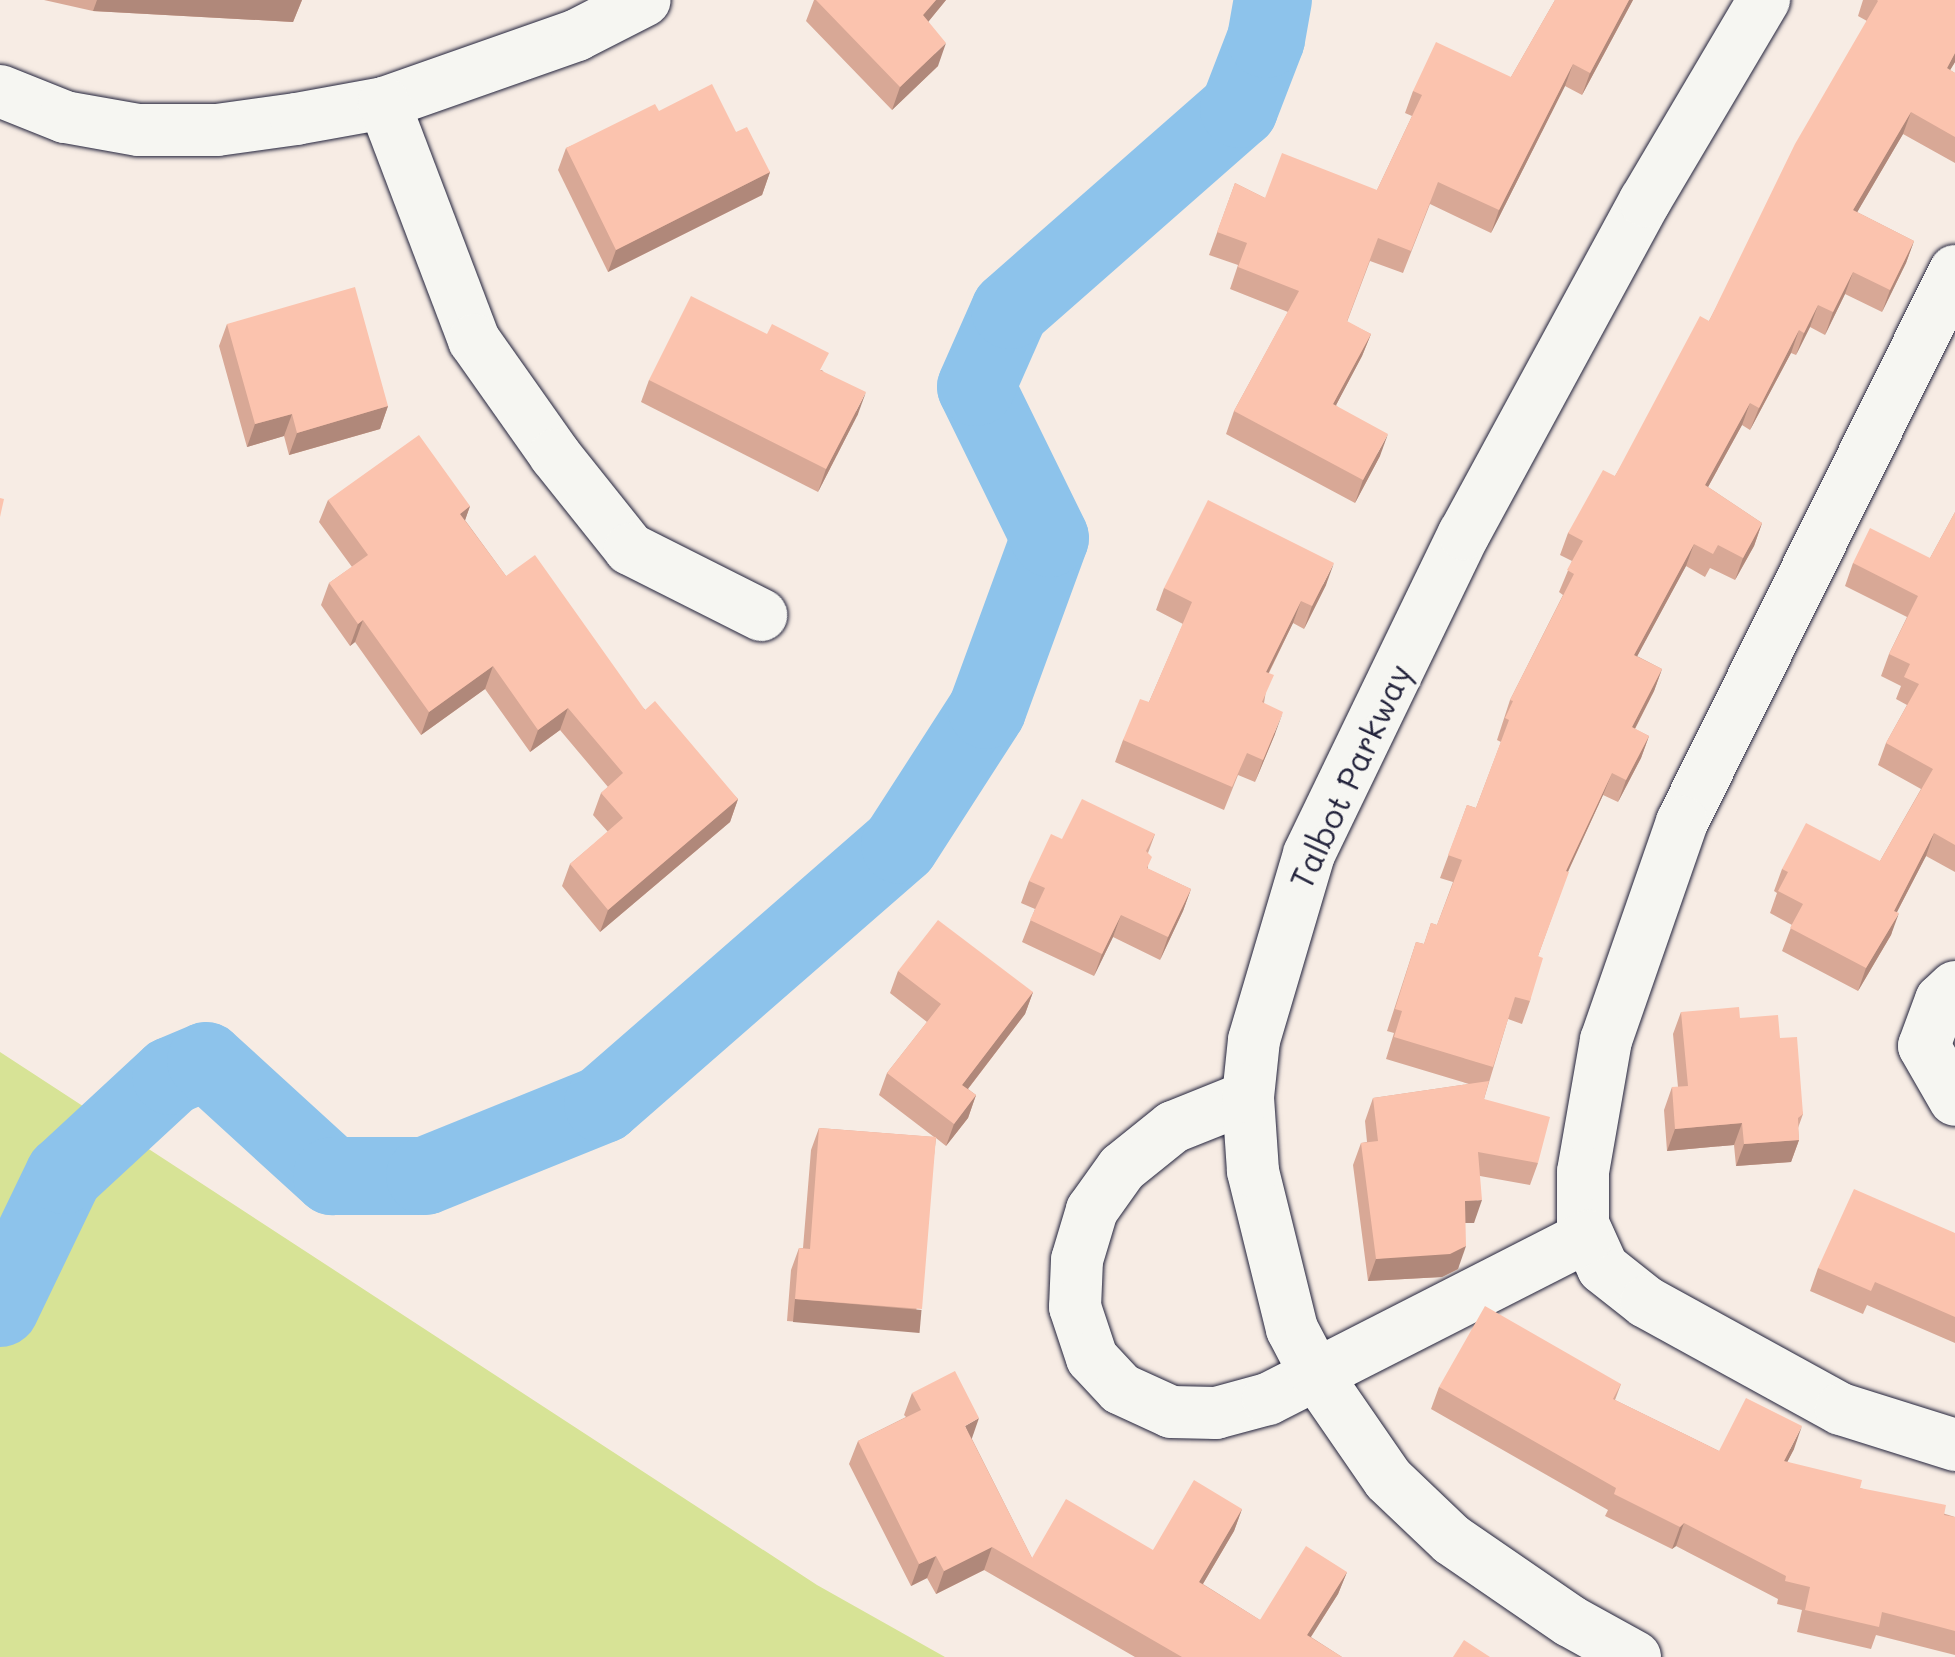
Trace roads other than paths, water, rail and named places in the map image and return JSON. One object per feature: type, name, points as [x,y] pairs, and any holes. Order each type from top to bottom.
[{"type":"street","points":[[0,92],[65,118],[139,130],[217,130],[384,102],[576,35],[646,0]]},
{"type":"street","name":"Talbot Parkway","points":[[1635,1657],[1570,1621],[1452,1540],[1388,1479],[1316,1374],[1292,1329],[1253,1171],[1248,1097],[1254,1040],[1309,854],[1464,534],[1645,201],[1764,0]]},
{"type":"street","points":[[384,102],[474,340],[556,455],[630,549],[760,615]]},
{"type":"street","points":[[1955,270],[1682,822],[1606,1040],[1583,1172],[1583,1224],[1602,1268],[1662,1310],[1840,1408],[1955,1445]]},
{"type":"street","points":[[1955,987],[1941,1000],[1924,1046],[1955,1100]]},
{"type":"street","points":[[1248,1097],[1174,1127],[1122,1168],[1092,1210],[1077,1260],[1075,1307],[1092,1358],[1121,1389],[1171,1412],[1216,1412],[1268,1399],[1588,1236]]},
{"type":"waterway","points":[[0,1308],[64,1175],[171,1076],[206,1061],[332,1176],[425,1176],[603,1104],[900,845],[987,710],[1050,538],[976,387],[1010,310],[1239,109],[1266,39],[1273,0]]}]
